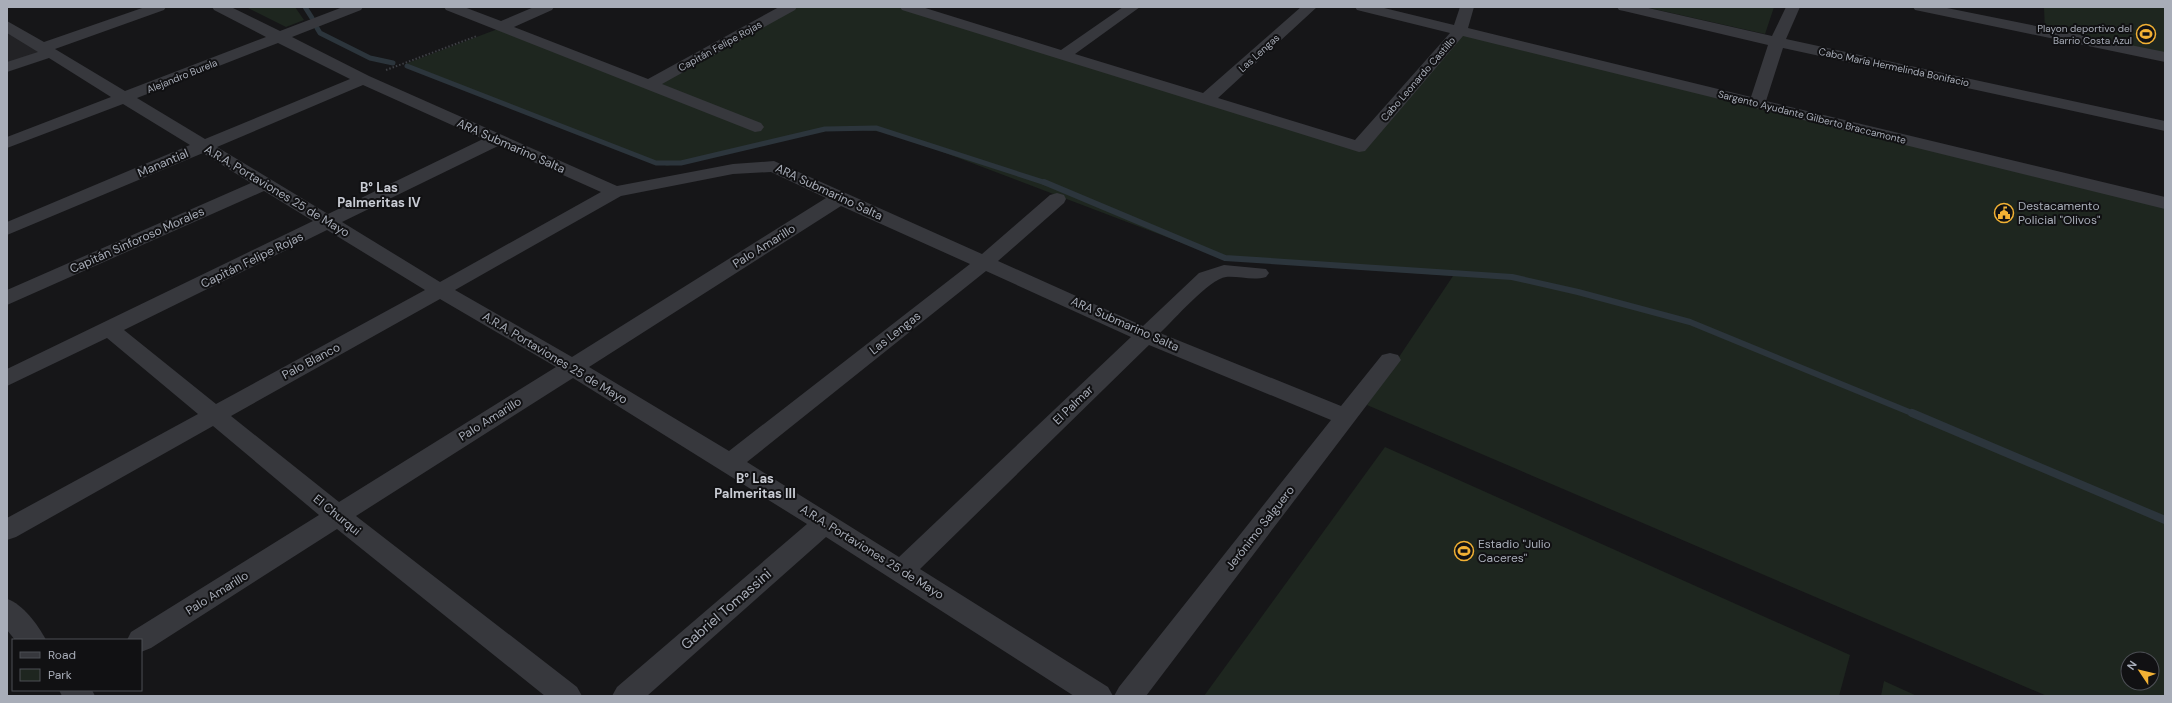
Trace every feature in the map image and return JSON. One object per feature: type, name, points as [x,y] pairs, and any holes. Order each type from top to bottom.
[{"type":"street","points":[[7,67],[46,50],[159,7]]},
{"type":"street","name":"ARA Submarino Salta","points":[[219,7],[363,79],[496,140],[615,192],[733,169],[774,166],[840,198],[1145,335],[1346,417]]},
{"type":"street","name":"Alejandro Burela","points":[[7,143],[124,99],[356,7]]},
{"type":"street","points":[[451,7],[503,26],[755,127]]},
{"type":"street","points":[[503,26],[547,7]]},
{"type":"street","name":"Capitán Felipe Rojas","points":[[649,85],[790,7]]},
{"type":"street","points":[[907,7],[1065,54],[1207,99]]},
{"type":"street","points":[[946,19],[965,7]]},
{"type":"street","points":[[1065,54],[1133,7]]},
{"type":"street","name":"Las Lengas","points":[[1207,99],[1310,7]]},
{"type":"street","points":[[1366,8],[1417,7]]},
{"type":"street","name":"Cabo Leonardo Castillo","points":[[1207,99],[1359,147],[1460,32],[1467,7]]},
{"type":"street","name":"Cabo María Hermelinda Bonifacio","points":[[1624,7],[1777,42],[2165,126]]},
{"type":"street","points":[[1757,104],[1777,42],[1793,7]]},
{"type":"street","points":[[1920,7],[2165,57]]},
{"type":"street","name":"Sargento Ayudante Gilberto Braccamonte","points":[[1366,8],[2165,203]]},
{"type":"street","name":"A.R.A. Portaviones 25 de Mayo","points":[[7,26],[124,99],[266,183],[441,291],[572,367],[730,463],[1098,696]]},
{"type":"street","name":"Manantial","points":[[7,229],[363,79]]},
{"type":"street","name":"Capitán Felipe Rojas","points":[[7,378],[496,140]]},
{"type":"street","name":"Capitán Sinforoso Morales","points":[[7,298],[266,183]]},
{"type":"street","name":"Palo Blanco","points":[[7,530],[213,415],[441,291],[615,192]]},
{"type":"street","name":"Palo Amarillo","points":[[142,639],[840,198]]},
{"type":"street","name":"Las Lengas","points":[[730,463],[985,262],[1057,199]]},
{"type":"street","name":"El Palmar","points":[[901,570],[1206,277],[1224,271],[1259,273]]},
{"type":"street","name":"El Churqui","points":[[110,329],[338,516],[567,696]]},
{"type":"street","name":"Jerónimo Salguero","points":[[1129,696],[1390,360]]},
{"type":"street","name":"Gabriel Tomassini","points":[[627,696],[825,523]]},
{"type":"street","points":[[7,610],[31,639]]},
{"type":"path","points":[[363,79],[503,26]]},
{"type":"shaded area","points":[[7,28],[47,53],[7,67]]},
{"type":"green space","points":[[246,7],[295,7],[304,20],[286,27]]},
{"type":"green space","points":[[794,7],[901,7],[1359,148],[1460,33],[2165,205],[2165,696],[2047,696],[1367,405],[1453,276],[1227,260],[890,132],[824,128],[667,166],[405,64],[503,27],[648,85]]},
{"type":"green space","points":[[1645,7],[1774,7],[1765,34]]},
{"type":"green space","name":"Playon deportivo del Barrio Costa Azul","points":[[2044,7],[2165,7],[2165,57],[2045,32]]},
{"type":"green space","name":"Estadio \"Julio Caceres\"","points":[[1385,447],[1850,655],[1839,696],[1204,696]]},
{"type":"green space","points":[[1884,681],[1917,696],[1881,696]]},
{"type":"waterway","points":[[305,7],[312,18]]},
{"type":"waterway","points":[[317,28],[320,33],[370,58],[393,63]]},
{"type":"waterway","points":[[407,66],[656,163],[681,163],[825,129],[876,128],[1046,183]]},
{"type":"waterway","points":[[1044,182],[1225,258],[1512,277],[1578,292],[1690,322],[1914,414]]},
{"type":"waterway","points":[[1912,413],[2165,520]]},
{"type":"place","name":"Playon deportivo del Barrio Costa Azul","points":[[2146,34]]},
{"type":"place","name":"Destacamento Policial \"Olivos\"","points":[[2004,213]]},
{"type":"place","name":"Estadio \"Julio Caceres\"","points":[[1464,551]]},
{"type":"district","name":"B° Las Palmeritas IV","points":[[379,194]]},
{"type":"district","name":"B° Las Palmeritas III","points":[[755,486]]}]
